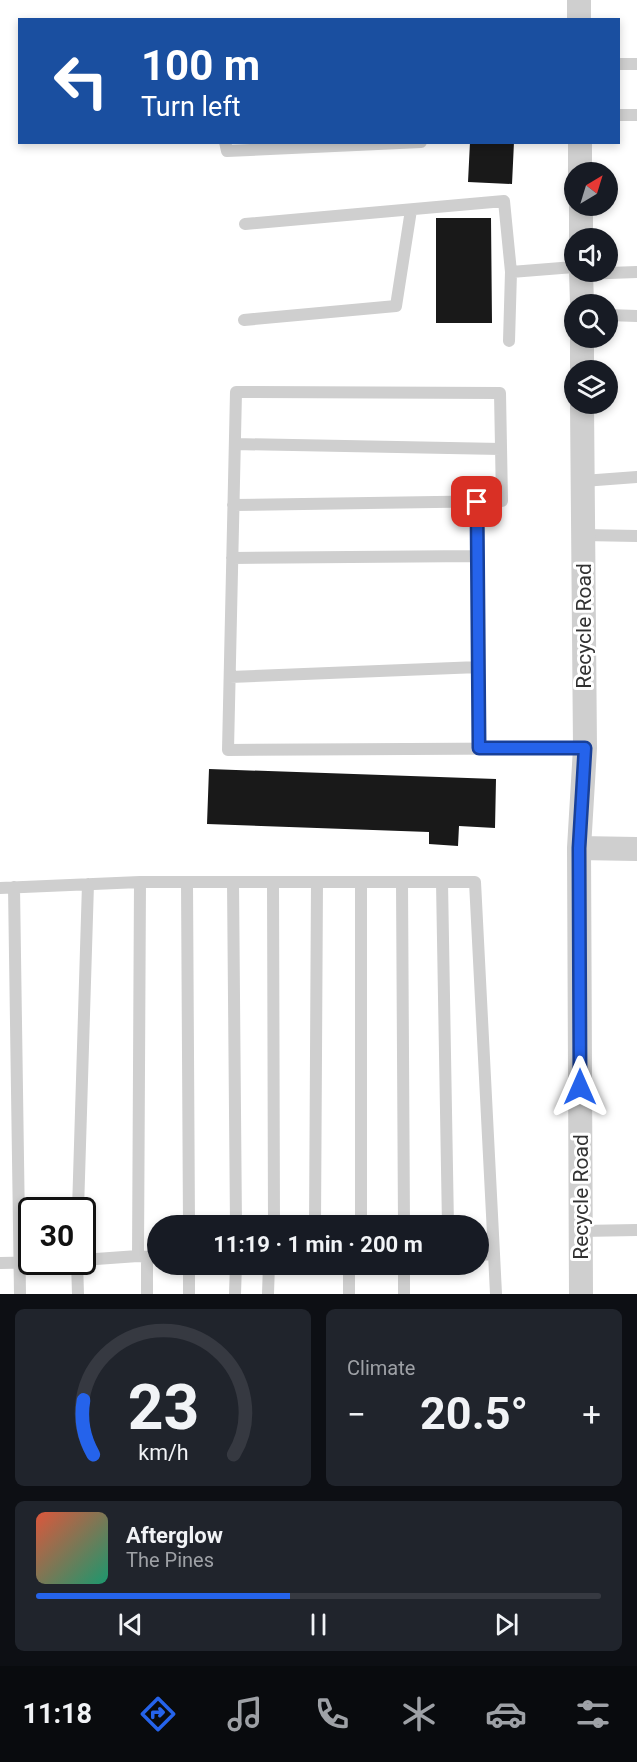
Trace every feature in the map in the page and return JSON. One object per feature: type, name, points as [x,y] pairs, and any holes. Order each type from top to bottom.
[{"type":"street","points":[[580,144],[580,162]]},
{"type":"street","name":"Recycle Road","points":[[581,1294],[579,848],[585,748],[582,414]]},
{"type":"street","points":[[579,848],[637,849]]},
{"type":"lane","points":[[620,64],[637,64]]},
{"type":"lane","points":[[620,115],[637,115]]},
{"type":"lane","points":[[225,144],[227,151],[379,144]]},
{"type":"lane","points":[[245,224],[504,201],[511,272],[509,341]]},
{"type":"lane","points":[[244,320],[396,306],[411,210]]},
{"type":"lane","points":[[511,272],[564,271]]},
{"type":"lane","points":[[618,272],[637,272]]},
{"type":"lane","points":[[618,315],[637,316]]},
{"type":"lane","points":[[234,505],[502,501],[500,393],[236,392],[228,750],[585,748]]},
{"type":"lane","points":[[234,444],[501,449]]},
{"type":"lane","points":[[583,482],[637,477]]},
{"type":"lane","points":[[477,502],[479,748]]},
{"type":"lane","points":[[584,535],[637,536]]},
{"type":"lane","points":[[232,558],[478,556]]},
{"type":"lane","points":[[230,677],[478,667]]},
{"type":"lane","points":[[140,882],[147,1215]]},
{"type":"lane","points":[[0,888],[140,882],[475,882],[496,1294]]},
{"type":"lane","points":[[187,882],[189,1215]]},
{"type":"lane","points":[[233,882],[236,1215]]},
{"type":"lane","points":[[273,882],[274,1215]]},
{"type":"lane","points":[[315,1215],[317,882]]},
{"type":"lane","points":[[361,882],[361,1215]]},
{"type":"lane","points":[[402,882],[404,1215]]},
{"type":"lane","points":[[442,882],[448,1215]]},
{"type":"lane","points":[[78,1197],[88,884]]},
{"type":"lane","points":[[14,887],[19,1197]]},
{"type":"lane","points":[[581,1231],[637,1230]]},
{"type":"lane","points":[[489,1254],[494,1254]]},
{"type":"lane","points":[[96,1259],[147,1257]]},
{"type":"lane","points":[[0,1263],[18,1263]]},
{"type":"lane","points":[[20,1275],[20,1294]]},
{"type":"lane","points":[[77,1275],[78,1294]]},
{"type":"lane","points":[[147,1294],[148,1275]]},
{"type":"lane","points":[[189,1275],[189,1294]]},
{"type":"lane","points":[[235,1294],[236,1275]]},
{"type":"lane","points":[[267,1294],[268,1275]]},
{"type":"lane","points":[[349,1275],[349,1294]]},
{"type":"lane","points":[[404,1275],[404,1294]]},
{"type":"building","points":[[470,144],[514,144],[512,184],[468,182]]},
{"type":"building","points":[[436,218],[491,218],[492,323],[436,323]]},
{"type":"building","points":[[209,769],[496,779],[495,828],[459,826],[458,846],[429,844],[429,832],[207,824]]},
{"type":"route","points":[[477,502],[479,748],[585,748],[579,848],[580,1087]]}]
